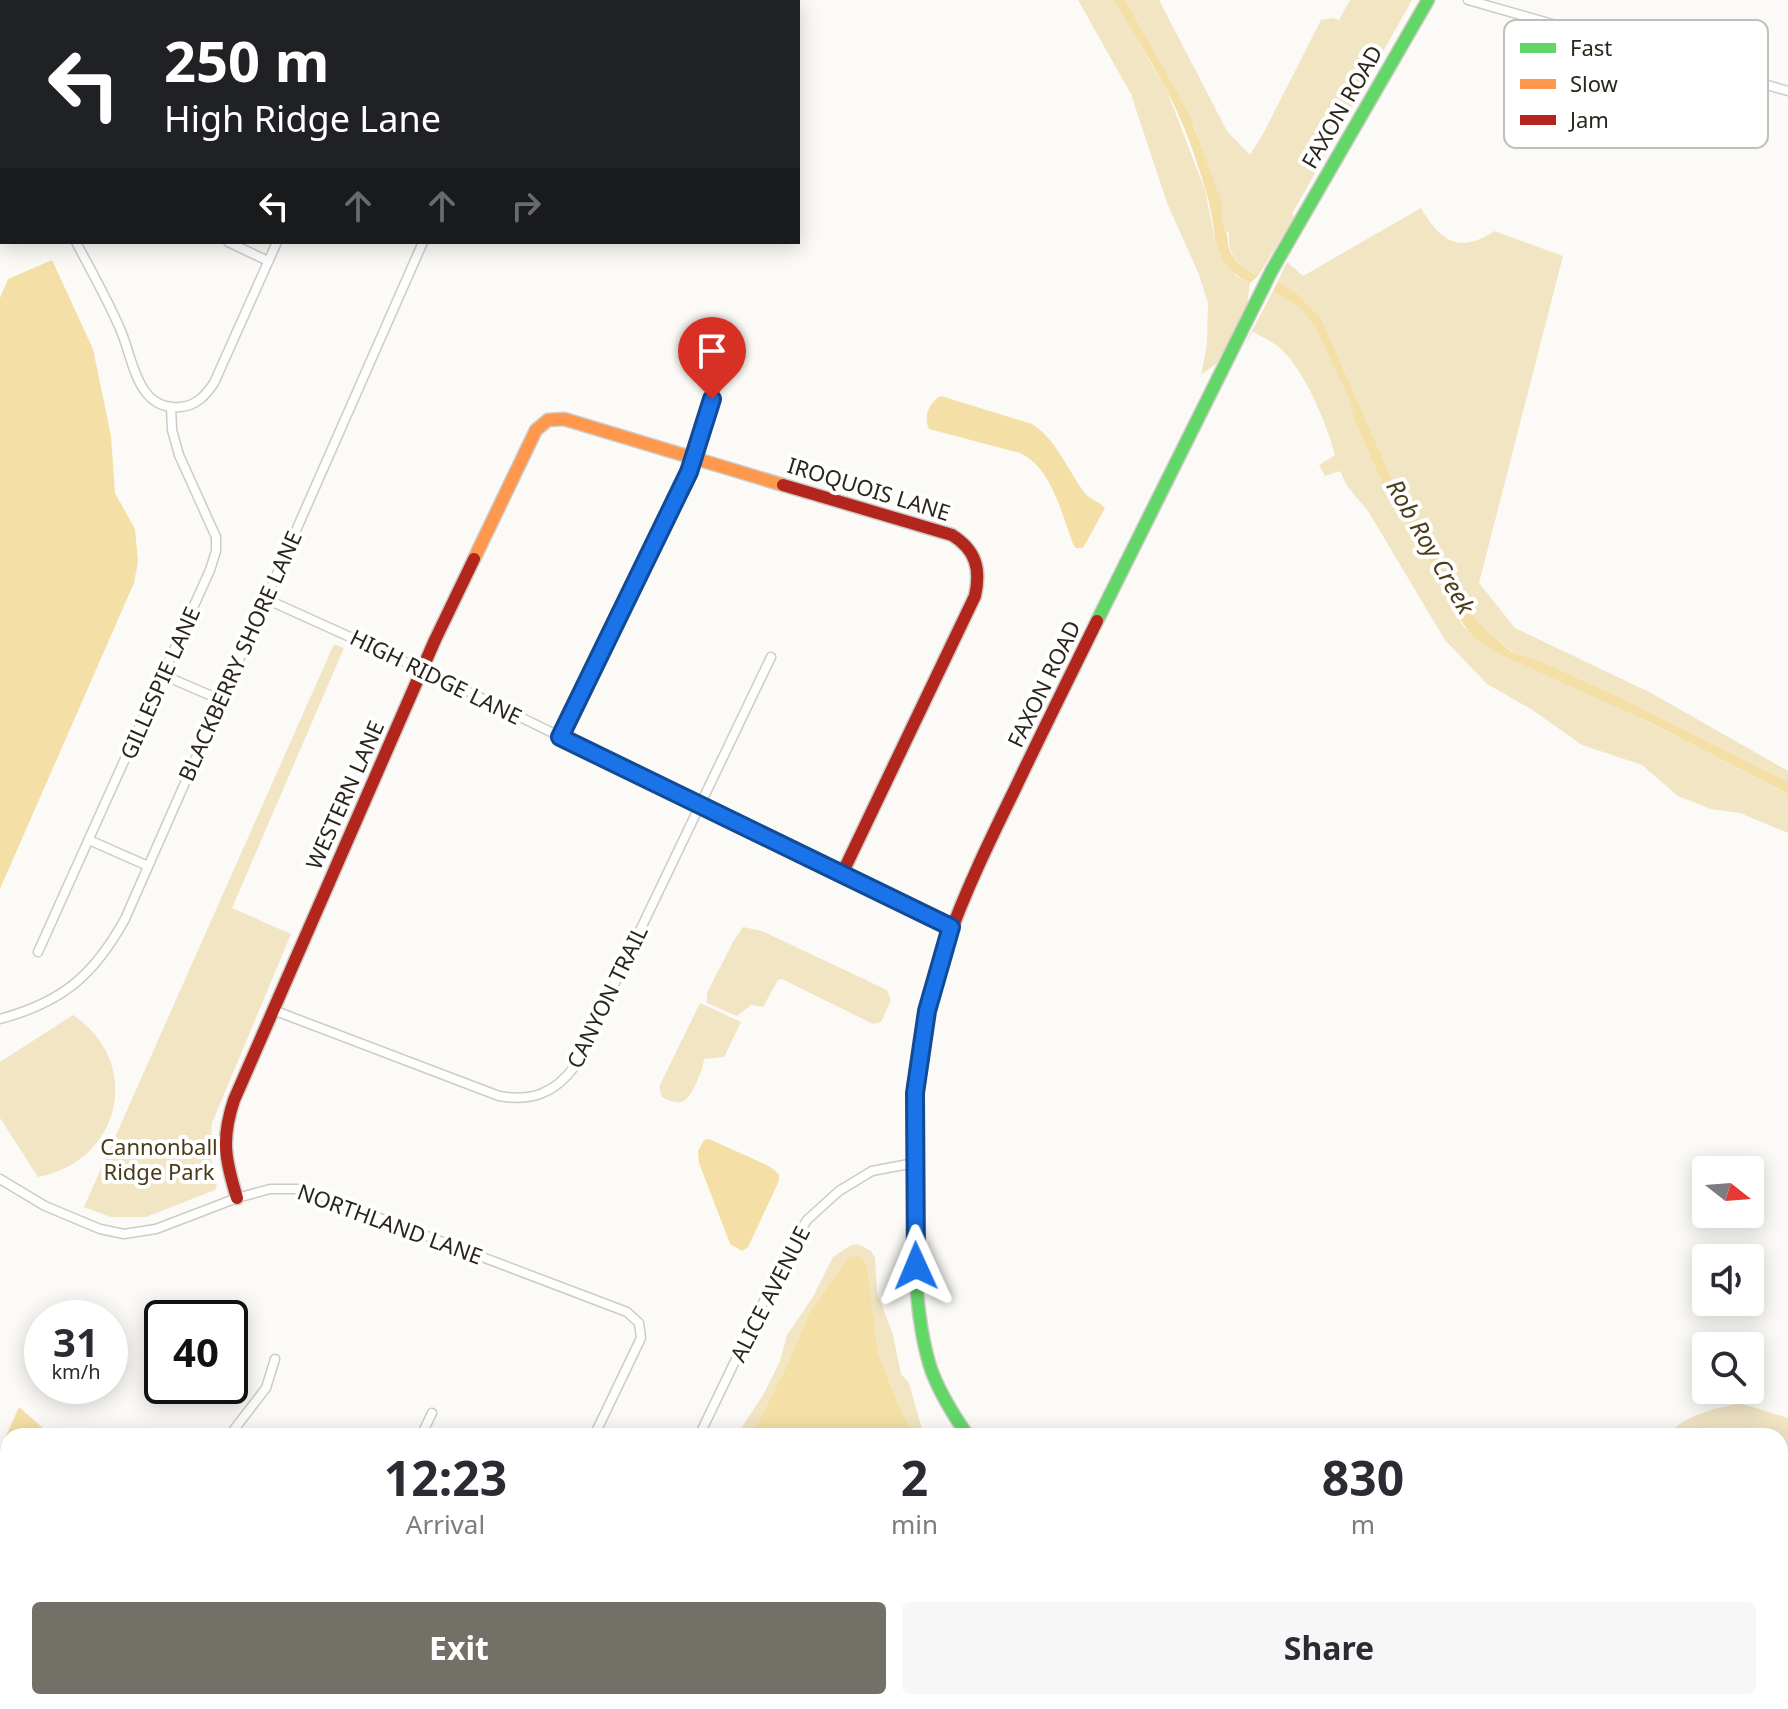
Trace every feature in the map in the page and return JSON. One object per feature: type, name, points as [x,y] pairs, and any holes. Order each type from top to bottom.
[{"type":"street","name":"FAXON ROAD","points":[[962,1428],[932,1371],[921,1323],[916,1266],[915,1093],[927,1011],[951,927],[1156,498],[1265,283],[1428,0]]},
{"type":"street","points":[[1468,0],[1538,20]]},
{"type":"street","points":[[1768,85],[1788,91]]},
{"type":"street","points":[[77,244],[122,332],[144,391],[171,407],[194,403],[214,383],[276,244]]},
{"type":"street","points":[[232,244],[268,261]]},
{"type":"street","name":"BLACKBERRY SHORE LANE","points":[[0,1019],[44,1004],[95,967],[125,919],[422,244]]},
{"type":"street","points":[[560,737],[695,458],[720,372]]},
{"type":"street","name":"GILLESPIE LANE","points":[[38,952],[216,551],[216,537],[174,441],[171,407]]},
{"type":"street","name":"IROQUOIS LANE","points":[[546,420],[564,419],[952,535],[967,545],[977,558],[979,578],[975,596],[842,874]]},
{"type":"street","name":"WESTERN LANE","points":[[237,1198],[223,1156],[225,1124],[241,1081],[422,670],[536,430],[546,420]]},
{"type":"street","name":"HIGH RIDGE LANE","points":[[266,599],[422,670],[951,927]]},
{"type":"street","name":"CANYON TRAIL","points":[[273,1010],[499,1096],[515,1099],[534,1097],[554,1088],[575,1066],[771,657]]},
{"type":"street","points":[[163,675],[221,700]]},
{"type":"street","points":[[89,840],[148,866]]},
{"type":"street","name":"ALICE AVENUE","points":[[703,1428],[785,1257],[807,1220],[839,1191],[872,1171],[914,1163]]},
{"type":"street","name":"NORTHLAND LANE","points":[[0,1179],[45,1206],[100,1229],[124,1234],[156,1229],[237,1198],[281,1188],[308,1191],[627,1312],[640,1324],[639,1344],[598,1428]]},
{"type":"street","points":[[235,1428],[266,1388],[275,1359]]},
{"type":"street","points":[[425,1428],[432,1413]]},
{"type":"green space","points":[[1078,0],[1114,0],[1167,91],[1205,190],[1214,235],[1236,276],[1250,283],[1247,307],[1217,363],[1201,375],[1207,344],[1208,303],[1198,272],[1167,203],[1131,94]]},
{"type":"green space","points":[[1125,0],[1159,0],[1227,131],[1250,155],[1321,20],[1339,20],[1350,0],[1412,0],[1292,214],[1292,221],[1258,276],[1240,264],[1232,253],[1229,232],[1226,232],[1195,128]]},
{"type":"green space","points":[[1421,208],[1436,229],[1452,241],[1471,242],[1495,231],[1563,256],[1479,583],[1515,628],[1651,693],[1788,771],[1788,782],[1617,696],[1543,662],[1513,652],[1484,628],[1448,579],[1434,544],[1391,477],[1322,320],[1298,294],[1278,281],[1287,262],[1303,276]]},
{"type":"green space","points":[[1273,291],[1300,307],[1318,330],[1384,488],[1424,549],[1449,605],[1465,628],[1524,665],[1619,707],[1788,794],[1788,833],[1740,813],[1711,809],[1678,796],[1642,765],[1582,745],[1531,709],[1487,684],[1445,640],[1368,511],[1347,486],[1340,471],[1325,476],[1319,465],[1335,455],[1320,413],[1298,370],[1280,348],[1253,332],[1245,344]]},
{"type":"green space","name":"Cannonball Ridge Park","points":[[334,644],[344,648],[232,908],[291,934],[212,1123],[210,1154],[217,1184],[215,1190],[146,1217],[111,1217],[84,1207]]},
{"type":"green space","points":[[743,927],[762,931],[887,990],[891,1000],[881,1022],[873,1024],[782,979],[778,980],[763,1007],[751,1005],[737,1016],[707,1003],[707,993]]},
{"type":"green space","points":[[700,1003],[741,1022],[724,1057],[704,1059],[689,1096],[682,1102],[674,1102],[662,1097],[659,1087]]},
{"type":"green space","points":[[73,1015],[95,1035],[109,1058],[115,1083],[113,1108],[104,1131],[88,1152],[66,1167],[38,1177],[0,1118],[0,1062]]},
{"type":"green space","points":[[858,1244],[871,1251],[875,1258],[877,1292],[893,1335],[901,1374],[909,1383],[922,1428],[910,1428],[878,1352],[868,1270],[848,1257],[809,1313],[755,1428],[741,1428],[780,1361],[787,1335],[813,1297],[833,1257]]},
{"type":"green space","points":[[1742,1404],[1788,1418],[1788,1428],[1675,1428],[1690,1418]]},
{"type":"water","points":[[1114,0],[1125,0],[1190,116],[1223,206],[1222,219],[1229,250],[1239,263],[1258,276],[1250,283],[1237,275],[1221,256],[1207,195],[1184,129],[1161,79]]},
{"type":"water","points":[[52,260],[93,349],[111,436],[115,493],[135,529],[138,562],[134,583],[0,889],[0,298],[8,279]]},
{"type":"water","name":"Rob Roy Creek","points":[[1278,281],[1298,294],[1322,320],[1391,477],[1434,544],[1448,579],[1484,628],[1512,652],[1543,662],[1617,696],[1788,782],[1788,794],[1643,719],[1506,657],[1475,639],[1449,605],[1424,549],[1384,488],[1353,417],[1350,401],[1317,330],[1300,307],[1273,291]]},
{"type":"water","points":[[941,396],[1032,424],[1048,438],[1084,492],[1105,508],[1083,548],[1076,548],[1073,544],[1054,492],[1031,460],[1020,453],[929,429],[928,410]]},
{"type":"water","points":[[709,1139],[769,1166],[779,1174],[779,1181],[748,1247],[742,1251],[730,1244],[699,1163],[698,1151],[704,1140]]},
{"type":"water","points":[[858,1256],[868,1270],[878,1352],[910,1428],[755,1428],[809,1313],[848,1257]]},
{"type":"water","points":[[19,1407],[43,1428],[10,1428]]},
{"type":"traffic: fast","points":[[1097,621],[1272,270],[1428,0]]},
{"type":"traffic: fast","points":[[915,1109],[914,1242],[919,1311],[932,1372],[963,1428]]},
{"type":"traffic: slow","points":[[474,559],[536,430],[548,420],[564,419],[783,485]]},
{"type":"traffic: jam","points":[[783,485],[952,535],[967,547],[977,569],[975,596],[842,874]]},
{"type":"traffic: jam","points":[[237,1198],[226,1149],[227,1126],[234,1100],[435,640],[474,559]]},
{"type":"traffic: jam","points":[[915,1109],[923,1026],[946,945],[978,866],[1097,621]]},
{"type":"route","points":[[712,399],[689,472],[560,737],[951,927],[927,1011],[915,1093],[916,1266]]}]
